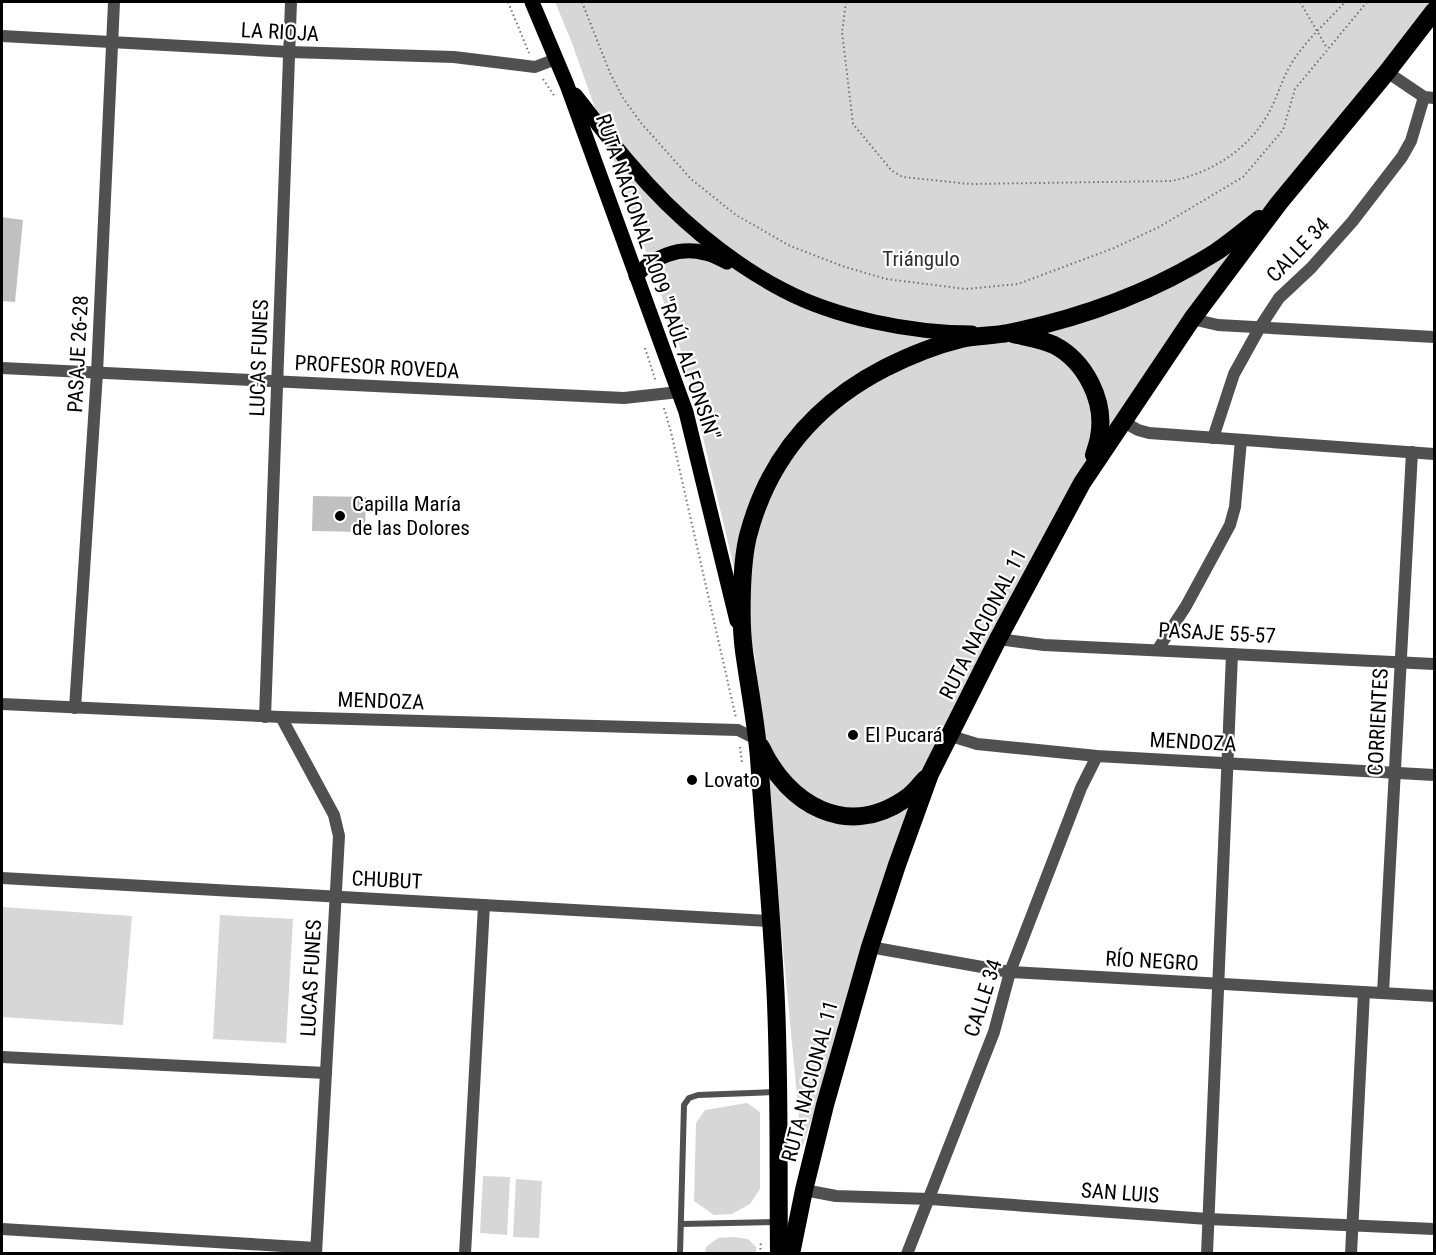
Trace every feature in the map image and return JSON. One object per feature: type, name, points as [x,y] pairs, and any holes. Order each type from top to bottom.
[{"type":"highway","points":[[743,648],[744,568],[748,538],[768,480],[794,440],[829,404],[885,368],[920,352],[962,339],[1008,333],[1127,299],[1220,250],[1279,203],[1434,11]]},
{"type":"highway","name":"RUTA NACIONAL 11","points":[[791,1254],[804,1190],[870,947],[930,774],[998,639],[1082,483],[1192,319],[1279,203]]},
{"type":"highway","points":[[1008,333],[1054,345],[1075,360],[1088,377],[1097,398],[1100,436],[1082,483]]},
{"type":"highway","name":"RUTA NACIONAL A009 \"RAÚL ALFONSÍN\"","points":[[743,648],[758,740],[775,981],[779,1091],[771,1223],[779,1254]]},
{"type":"highway","points":[[758,740],[766,759],[785,786],[814,809],[835,814],[860,816],[886,810],[907,798],[930,774]]},
{"type":"main road","name":"RUTA NACIONAL A009 \"RAÚL ALFONSÍN\"","points":[[532,2],[567,85],[679,392],[743,648]]},
{"type":"main road","points":[[567,85],[633,167],[672,208],[737,263],[783,290],[806,301],[874,321],[930,330],[1008,333]]},
{"type":"main road","points":[[636,276],[657,258],[674,252],[704,252],[755,273]]},
{"type":"street","name":"PASAJE 26-28","points":[[75,708],[97,373],[114,2]]},
{"type":"street","name":"LUCAS FUNES","points":[[265,717],[291,2]]},
{"type":"street","name":"LA RIOJA","points":[[2,36],[290,52],[454,57],[535,67],[556,59]]},
{"type":"street","points":[[1387,72],[1429,98]]},
{"type":"street","name":"CALLE 34","points":[[1213,438],[1234,375],[1260,327],[1279,298],[1311,268],[1352,222],[1402,157],[1429,98]]},
{"type":"street","points":[[1192,319],[1218,325],[1434,337]]},
{"type":"street","name":"PROFESOR ROVEDA","points":[[2,368],[624,398],[679,392]]},
{"type":"street","points":[[1122,421],[1137,430],[1149,433],[1434,454]]},
{"type":"street","points":[[1158,649],[1186,606],[1230,525],[1235,507],[1241,440]]},
{"type":"street","name":"CORRIENTES","points":[[1383,993],[1412,452]]},
{"type":"street","name":"PASAJE 55-57","points":[[998,639],[1044,645],[1434,664]]},
{"type":"street","points":[[1207,1254],[1232,654]]},
{"type":"street","name":"MENDOZA","points":[[2,704],[265,717],[738,730],[758,740]]},
{"type":"street","name":"LUCAS FUNES","points":[[281,717],[334,815],[339,836],[316,1251]]},
{"type":"street","name":"MENDOZA","points":[[951,736],[977,744],[1097,756],[1434,775]]},
{"type":"street","name":"CALLE 34","points":[[907,1254],[994,1032],[1010,972],[1081,788],[1097,756]]},
{"type":"street","name":"CHUBUT","points":[[2,878],[771,921]]},
{"type":"street","points":[[465,1254],[484,905]]},
{"type":"street","name":"RÍO NEGRO","points":[[870,947],[1010,972],[1434,996]]},
{"type":"street","points":[[1351,1254],[1364,992]]},
{"type":"street","points":[[2,1057],[326,1073]]},
{"type":"street","name":"SAN LUIS","points":[[804,1190],[836,1196],[930,1199],[1208,1219],[1434,1229]]},
{"type":"street","points":[[2,1229],[316,1251]]},
{"type":"lane","points":[[680,1254],[684,1105],[689,1098],[698,1095],[779,1091]]},
{"type":"lane","points":[[682,1224],[771,1223]]},
{"type":"path","points":[[508,2],[535,67],[556,99]]},
{"type":"path","points":[[582,2],[610,72],[623,98],[640,123],[691,179],[736,215],[788,245],[842,267],[886,279],[966,289],[1018,284],[1114,248],[1159,227],[1243,177],[1283,130],[1295,89],[1367,2]]},
{"type":"path","points":[[846,2],[843,32],[853,124],[892,171],[903,177],[970,184],[1171,181],[1207,171],[1249,141],[1266,118],[1293,60],[1345,2]]},
{"type":"path","points":[[1300,2],[1328,50]]},
{"type":"path","points":[[644,342],[671,432],[738,730],[742,766]]},
{"type":"path","points":[[760,1254],[771,1223]]},
{"type":"green space","name":"Triángulo","points":[[555,2],[1434,2],[1434,11],[1122,421],[951,736],[897,865],[802,1148],[755,656],[685,362],[572,43]]},
{"type":"green space","points":[[2,907],[132,916],[123,1025],[2,1017]]},
{"type":"green space","points":[[220,915],[293,919],[286,1043],[213,1039]]},
{"type":"green space","points":[[747,1103],[760,1112],[760,1189],[750,1204],[732,1214],[714,1215],[694,1201],[696,1123],[705,1110]]},
{"type":"green space","points":[[483,1176],[510,1177],[507,1235],[480,1233]]},
{"type":"green space","points":[[516,1179],[542,1181],[539,1238],[513,1237]]},
{"type":"green space","points":[[718,1238],[748,1239],[756,1247],[756,1253],[705,1253],[706,1247]]},
{"type":"building","points":[[2,217],[23,220],[15,302],[2,301]]},
{"type":"building","points":[[313,496],[366,497],[365,532],[312,531]]},
{"type":"place","name":"Capilla María de las Dolores","points":[[340,516]]},
{"type":"place","name":"El Pucará","points":[[853,735]]},
{"type":"place","name":"Lovato","points":[[692,780]]}]
